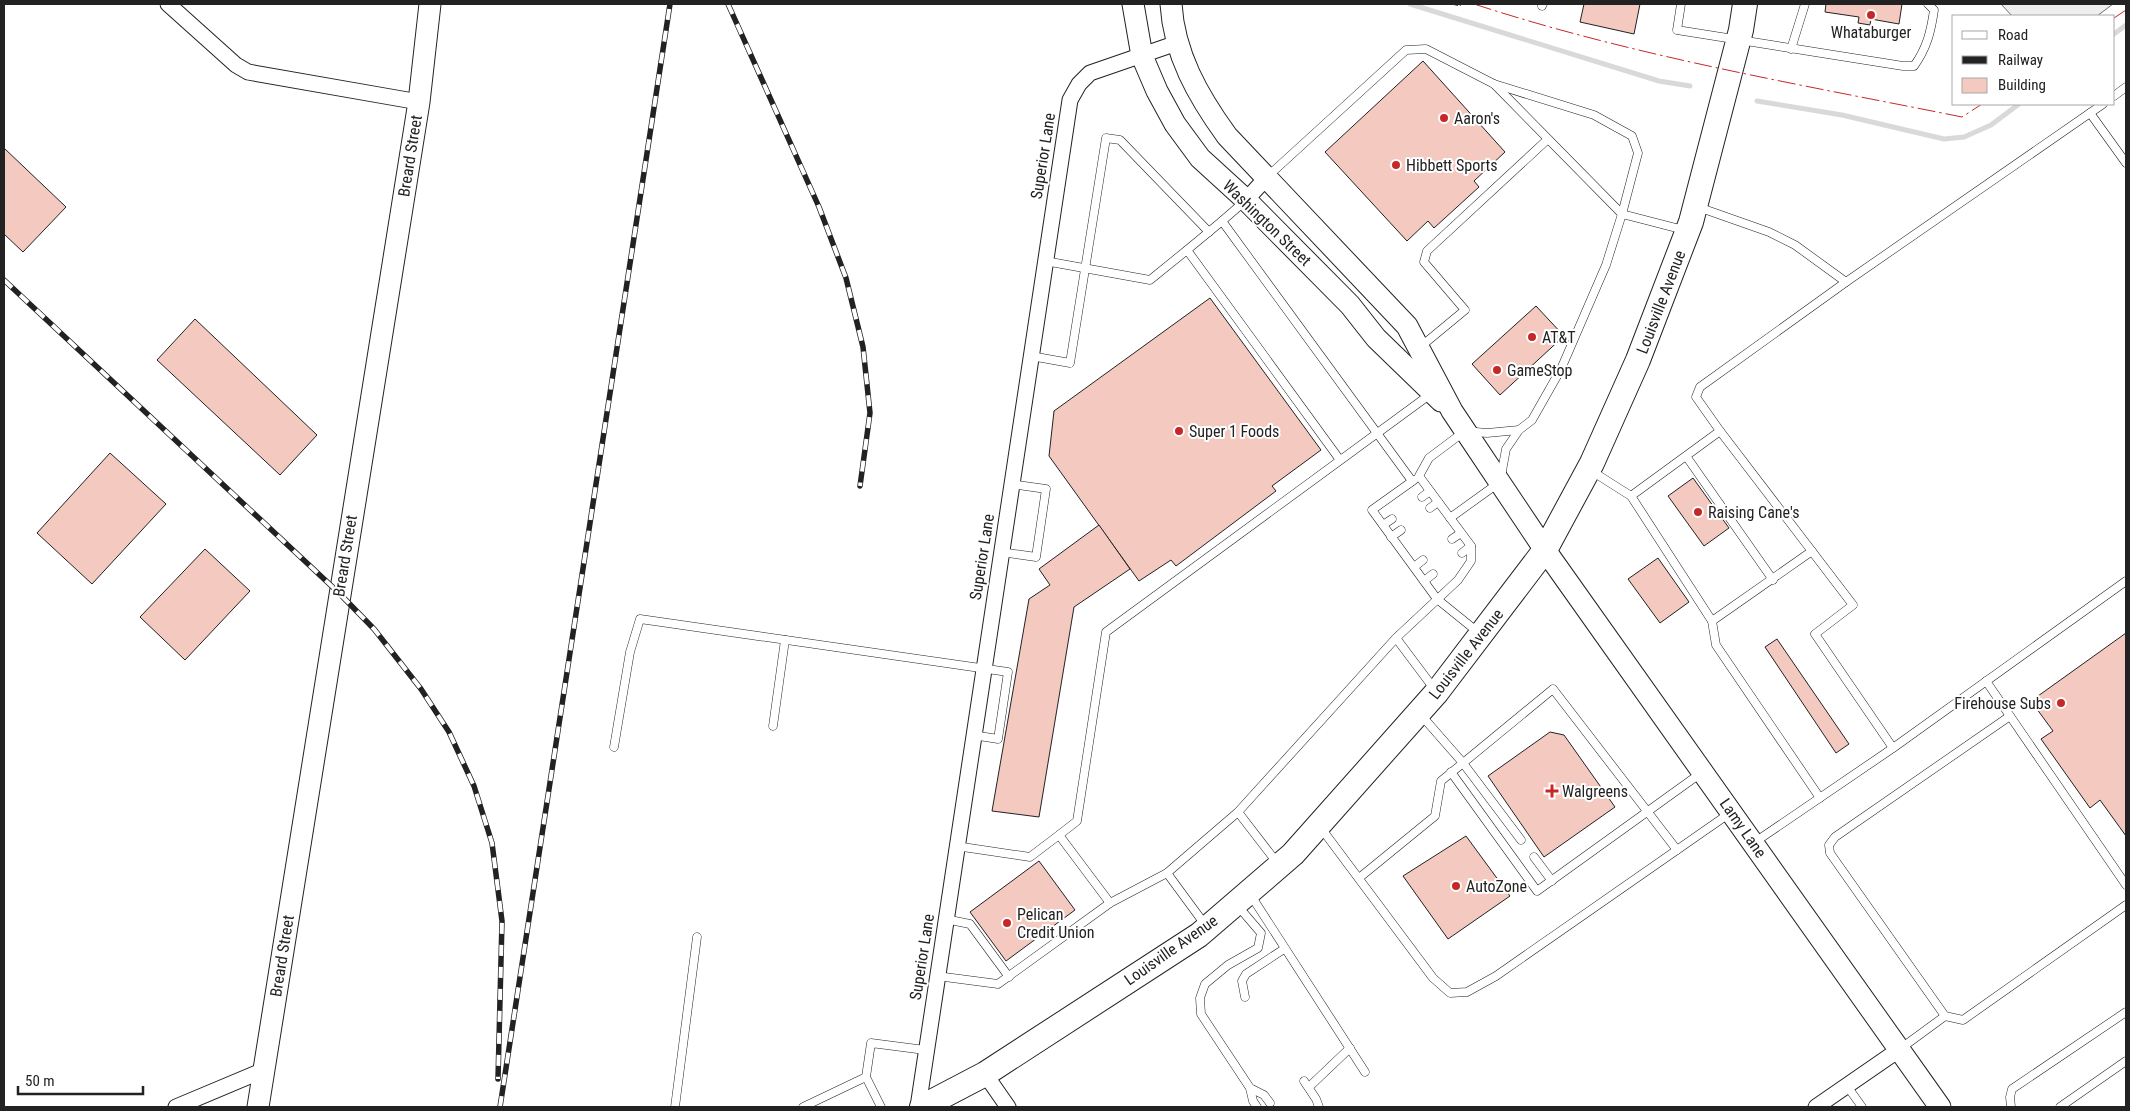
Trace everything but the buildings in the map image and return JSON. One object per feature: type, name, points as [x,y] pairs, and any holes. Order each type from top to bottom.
[{"type":"main road","name":"Louisville Avenue","points":[[922,1107],[985,1074],[1207,928],[1293,854],[1437,692],[1545,550],[1588,469],[1638,360],[1687,231],[1738,40],[1744,4]]},
{"type":"street","points":[[168,4],[236,65],[248,72],[419,102]]},
{"type":"street","name":"Breard Street","points":[[258,1107],[419,102],[430,4]]},
{"type":"street","name":"Washington Street","points":[[1133,4],[1142,56],[1175,124],[1200,158],[1246,200],[1350,305],[1376,338],[1452,411]]},
{"type":"street","name":"Washington Street","points":[[1171,4],[1176,43],[1205,106],[1227,136],[1407,326],[1452,411],[1545,550]]},
{"type":"street","name":"Superior Lane","points":[[918,1107],[925,1050],[1070,100],[1079,84],[1090,72],[1176,43]]},
{"type":"street","points":[[1246,200],[1267,177]]},
{"type":"street","name":"Lamy Lane","points":[[1545,550],[1940,1107]]},
{"type":"street","points":[[1816,1107],[1900,1049]]},
{"type":"street","points":[[176,1107],[264,1070]]},
{"type":"street","points":[[985,1074],[1008,1107]]},
{"type":"lane","points":[[1681,4],[1677,30],[1903,66],[1914,66],[1923,53],[1931,31],[1934,10],[1928,4]]},
{"type":"lane","points":[[1791,48],[1805,4]]},
{"type":"lane","points":[[1267,177],[1406,50],[1426,49],[1494,84],[1594,115],[1632,136],[1638,153],[1622,214],[1606,265],[1561,369],[1532,420],[1519,430],[1506,449],[1500,482],[1450,518]]},
{"type":"lane","points":[[1494,84],[1622,214],[1687,231]]},
{"type":"lane","points":[[2115,95],[2126,87]]},
{"type":"lane","points":[[1893,748],[1815,634],[1853,605],[1696,397],[1700,387],[1846,282],[2102,105]]},
{"type":"lane","points":[[2090,113],[2126,163]]},
{"type":"lane","points":[[1031,356],[1070,363],[1106,138],[1120,140],[1209,232]]},
{"type":"lane","points":[[1419,348],[1465,310],[1424,262],[1427,251],[1548,140]]},
{"type":"lane","points":[[1045,261],[1150,280],[1246,200]]},
{"type":"lane","points":[[1695,206],[1768,232],[1795,246],[1846,282]]},
{"type":"lane","points":[[1222,221],[1412,482]]},
{"type":"lane","points":[[1187,250],[1340,460]]},
{"type":"lane","points":[[956,846],[1030,857],[1077,821],[1106,632],[1432,392]]},
{"type":"lane","points":[[1481,635],[1438,599],[1372,510],[1412,482],[1419,476],[1429,458],[1465,431],[1487,433],[1519,430]]},
{"type":"lane","points":[[1630,496],[1720,431]]},
{"type":"lane","points":[[1686,456],[1772,580]]},
{"type":"lane","points":[[1588,469],[1630,496],[1712,621],[1716,645],[1820,798]]},
{"type":"lane","points":[[937,976],[998,984],[1110,903],[1167,873],[1238,812],[1396,638],[1458,580],[1470,561],[1471,546],[1419,476]]},
{"type":"lane","points":[[1001,552],[1036,556],[1038,547],[1046,489],[1011,484]]},
{"type":"lane","points":[[1422,497],[1430,491]]},
{"type":"lane","points":[[1430,508],[1438,502]]},
{"type":"lane","points":[[1383,525],[1392,519]]},
{"type":"lane","points":[[1391,536],[1401,530]]},
{"type":"lane","points":[[1452,539],[1461,533]]},
{"type":"lane","points":[[1462,553],[1471,546]]},
{"type":"lane","points":[[1712,621],[1812,551]]},
{"type":"lane","points":[[1414,567],[1424,560]]},
{"type":"lane","points":[[1424,581],[1433,574]]},
{"type":"lane","points":[[1754,843],[1893,748],[2126,581]]},
{"type":"lane","points":[[614,747],[630,652],[640,619],[1008,672],[998,739],[973,735]]},
{"type":"lane","points":[[1396,638],[1437,692]]},
{"type":"lane","points":[[773,726],[785,640]]},
{"type":"lane","points":[[1986,681],[2126,885]]},
{"type":"lane","points":[[1359,878],[1435,816],[1441,781],[1553,689],[1647,814],[1677,850]]},
{"type":"lane","points":[[1419,713],[1463,763],[1521,840]]},
{"type":"lane","points":[[2010,716],[1835,837],[1829,845],[1830,853],[1945,1016],[1963,1020],[2126,905]]},
{"type":"lane","points":[[1451,772],[1537,891],[1647,814],[1703,772]]},
{"type":"lane","points":[[1238,812],[1279,866]]},
{"type":"lane","points":[[1319,826],[1440,986],[1450,993],[1467,992],[1496,976],[1732,812]]},
{"type":"lane","points":[[1059,835],[1110,903]]},
{"type":"lane","points":[[1534,857],[1552,880]]},
{"type":"lane","points":[[1167,873],[1207,928]]},
{"type":"lane","points":[[1242,898],[1284,948],[1365,1072]]},
{"type":"lane","points":[[1242,898],[1261,933],[1258,948],[1228,965],[1205,984],[1200,998],[1201,1014],[1250,1088],[1253,1101],[1257,1107]]},
{"type":"lane","points":[[945,919],[970,924],[1009,976]]},
{"type":"lane","points":[[675,1107],[697,937]]},
{"type":"lane","points":[[1245,997],[1242,981],[1246,974],[1284,948]]},
{"type":"lane","points":[[2012,1107],[2010,1097],[2012,1089],[2126,1012]]},
{"type":"lane","points":[[1900,1049],[1945,1016]]},
{"type":"lane","points":[[881,1107],[866,1077],[872,1043],[925,1050]]},
{"type":"lane","points":[[1319,1107],[1307,1084],[1350,1048]]},
{"type":"lane","points":[[2060,1107],[2126,1061]]},
{"type":"lane","points":[[803,1107],[866,1077]]},
{"type":"lane","points":[[1847,1086],[1862,1107]]},
{"type":"lane","points":[[1250,1088],[1264,1095],[1270,1103]]},
{"type":"shaded area","points":[[2001,4],[2113,4],[2098,15],[2011,15]]},
{"type":"waterway","points":[[1410,4],[1659,81],[1690,86]]},
{"type":"waterway","points":[[2115,33],[2126,25]]},
{"type":"waterway","points":[[1757,101],[1842,115],[1944,139],[1964,137],[1991,125],[2018,105]]},
{"type":"railway","points":[[500,1107],[670,4]]},
{"type":"railway","points":[[728,4],[819,207],[846,278],[863,347],[870,413],[860,486]]},
{"type":"railway","points":[[4,280],[339,593],[374,629],[421,689],[449,732],[474,786],[492,843],[502,921],[498,1079]]},
{"type":"fence","points":[[1452,4],[1460,6],[1461,4]]},
{"type":"power","points":[[1474,4],[1594,39],[1716,68],[1962,117],[1980,105]]},
{"type":"power","points":[[2115,17],[2126,10]]},
{"type":"place","name":"Whataburger","points":[[1871,15]]},
{"type":"place","name":"Aaron's","points":[[1444,118]]},
{"type":"place","name":"Hibbett Sports","points":[[1396,165]]},
{"type":"place","name":"AT&T","points":[[1532,337]]},
{"type":"place","name":"GameStop","points":[[1497,370]]},
{"type":"place","name":"Super 1 Foods","points":[[1179,431]]},
{"type":"place","name":"Raising Cane's","points":[[1698,512]]},
{"type":"place","name":"Firehouse Subs","points":[[2061,703]]},
{"type":"place","name":"Walgreens","points":[[1552,791]]},
{"type":"place","name":"AutoZone","points":[[1456,886]]},
{"type":"place","name":"Pelican Credit Union","points":[[1007,923]]}]
